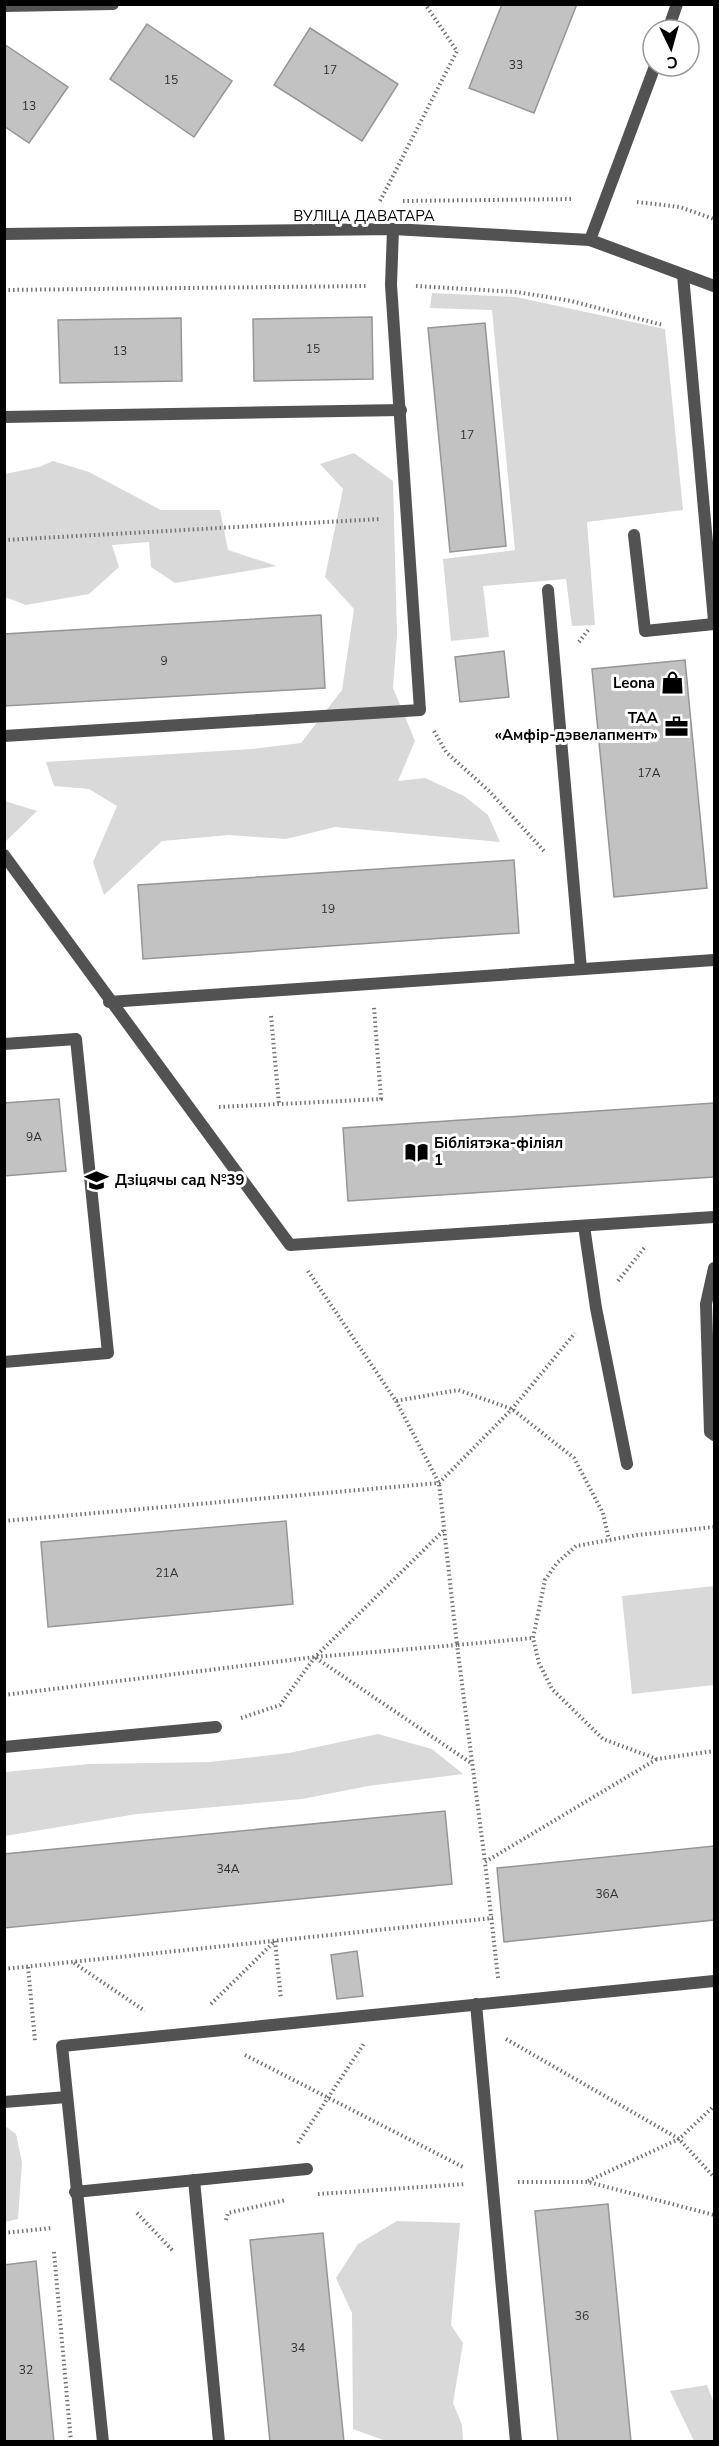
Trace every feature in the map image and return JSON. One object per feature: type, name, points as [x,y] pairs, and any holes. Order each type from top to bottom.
[{"type":"street","points":[[4,6],[113,4]]},
{"type":"street","points":[[590,240],[651,78]]},
{"type":"street","points":[[4,736],[420,710],[391,285],[393,229]]},
{"type":"street","name":"ВУЛІЦА ДАВАТАРА","points":[[4,234],[393,229],[590,240],[714,286]]},
{"type":"street","points":[[634,535],[645,631],[714,623],[683,274]]},
{"type":"street","points":[[4,417],[401,410]]},
{"type":"street","points":[[548,590],[581,969]]},
{"type":"street","points":[[4,855],[109,1002],[290,1245],[714,1217]]},
{"type":"street","points":[[109,1002],[714,960]]},
{"type":"street","points":[[4,1044],[76,1039],[108,1353],[4,1362]]},
{"type":"street","points":[[584,1226],[596,1308],[627,1464]]},
{"type":"street","points":[[714,1268],[706,1304],[710,1432],[714,1435]]},
{"type":"street","points":[[4,1747],[216,1727]]},
{"type":"street","points":[[103,2442],[75,2193],[62,2046],[714,1981]]},
{"type":"street","points":[[476,2004],[516,2442]]},
{"type":"street","points":[[4,2102],[67,2097]]},
{"type":"street","points":[[75,2193],[308,2169]]},
{"type":"street","points":[[194,2180],[219,2442]]},
{"type":"path","points":[[380,201],[457,51],[425,4]]},
{"type":"path","points":[[637,202],[680,207],[714,219]]},
{"type":"path","points":[[4,290],[391,285],[517,292],[571,301],[687,332]]},
{"type":"path","points":[[4,540],[408,517]]},
{"type":"path","points":[[420,707],[446,752],[489,791],[573,881]]},
{"type":"path","points":[[269,991],[279,1104]]},
{"type":"path","points":[[189,1108],[381,1099],[376,1027]]},
{"type":"path","points":[[290,1245],[396,1401],[439,1482],[457,1645],[493,1917],[498,1980],[509,1979]]},
{"type":"path","points":[[396,1401],[458,1390],[512,1409],[574,1458],[603,1513],[609,1540]]},
{"type":"path","points":[[4,1521],[439,1482],[512,1409]]},
{"type":"path","points":[[657,1759],[603,1739],[552,1689],[539,1663],[533,1638],[545,1580],[557,1563],[576,1546],[714,1527]]},
{"type":"path","points":[[216,1727],[280,1705],[315,1657],[443,1530]]},
{"type":"path","points":[[4,1695],[315,1657],[533,1638]]},
{"type":"path","points":[[315,1657],[472,1763]]},
{"type":"path","points":[[485,1862],[657,1759],[714,1750]]},
{"type":"path","points":[[4,1970],[493,1917]]},
{"type":"path","points":[[274,1941],[283,2024]]},
{"type":"path","points":[[74,1963],[180,2034],[274,1941]]},
{"type":"path","points":[[279,2171],[385,2014]]},
{"type":"path","points":[[497,2034],[679,2139],[714,2177]]},
{"type":"path","points":[[244,2054],[492,2182]]},
{"type":"path","points":[[588,2182],[679,2139],[714,2106]]},
{"type":"path","points":[[114,2188],[204,2283]]},
{"type":"path","points":[[222,2230],[228,2212],[290,2199]]},
{"type":"path","points":[[4,2233],[52,2228]]},
{"type":"shaded area","points":[[432,293],[516,297],[665,329],[683,510],[587,522],[595,625],[572,626],[566,579],[483,586],[489,637],[451,641],[443,559],[515,550],[492,310],[430,308]]},
{"type":"shaded area","points":[[354,453],[393,481],[397,634],[393,688],[415,741],[398,781],[425,778],[464,796],[488,815],[500,842],[335,827],[286,839],[229,835],[162,841],[104,895],[93,862],[117,806],[89,789],[54,786],[46,762],[251,749],[301,743],[342,690],[354,609],[325,577],[343,489],[320,464]]},
{"type":"shaded area","points":[[53,461],[89,472],[161,510],[220,510],[228,550],[277,566],[175,583],[151,567],[149,542],[112,545],[119,567],[89,594],[26,605],[5,597],[5,474],[39,467]]},
{"type":"shaded area","points":[[4,801],[37,811],[5,842]]},
{"type":"shaded area","points":[[714,1586],[714,1685],[632,1694],[622,1596]]},
{"type":"shaded area","points":[[378,1734],[432,1749],[463,1774],[368,1786],[302,1799],[137,1814],[5,1836],[5,1772],[89,1764],[210,1762],[289,1753]]},
{"type":"shaded area","points":[[5,2126],[16,2134],[22,2162],[18,2219],[5,2222]]},
{"type":"shaded area","points":[[397,2221],[460,2223],[451,2325],[463,2343],[453,2403],[462,2425],[463,2441],[386,2441],[353,2429],[352,2313],[336,2278],[358,2244]]},
{"type":"shaded area","points":[[707,2385],[714,2403],[714,2441],[694,2441],[670,2391]]},
{"type":"building","points":[[502,4],[577,4],[534,113],[469,88]]},
{"type":"building","points":[[147,24],[232,81],[194,137],[110,79]]},
{"type":"building","points":[[310,28],[398,84],[362,141],[274,85]]},
{"type":"building","points":[[4,44],[68,87],[29,143],[4,126]]},
{"type":"building","points":[[372,317],[373,379],[254,381],[253,319]]},
{"type":"building","points":[[181,318],[182,381],[60,383],[58,320]]},
{"type":"building","points":[[485,323],[506,546],[450,552],[428,328]]},
{"type":"building","points":[[321,615],[325,688],[4,706],[4,634]]},
{"type":"building","points":[[504,651],[509,697],[460,702],[455,657]]},
{"type":"building","points":[[685,660],[707,888],[614,897],[592,669]]},
{"type":"building","points":[[514,860],[519,933],[143,959],[138,885]]},
{"type":"building","points":[[59,1099],[66,1171],[4,1176],[4,1103]]},
{"type":"building","points":[[714,1103],[714,1177],[348,1201],[343,1128]]},
{"type":"building","points":[[286,1521],[293,1604],[48,1627],[41,1542]]},
{"type":"building","points":[[445,1811],[452,1884],[4,1928],[4,1854]]},
{"type":"building","points":[[714,1846],[714,1920],[504,1942],[497,1868]]},
{"type":"building","points":[[357,1951],[363,1996],[337,1999],[331,1955]]},
{"type":"building","points":[[608,2204],[631,2442],[558,2442],[535,2211]]},
{"type":"building","points":[[323,2233],[344,2442],[270,2442],[250,2240]]},
{"type":"building","points":[[36,2261],[54,2442],[4,2442],[4,2265]]},
{"type":"place","name":"Leona","points":[[673,683]]},
{"type":"place","name":"ТАА «Амфір-дэвелапмент»","points":[[676,727]]},
{"type":"place","name":"Бібліятэка-філіял 1","points":[[416,1152]]},
{"type":"place","name":"Дзіцячы сад №39","points":[[97,1180]]}]
